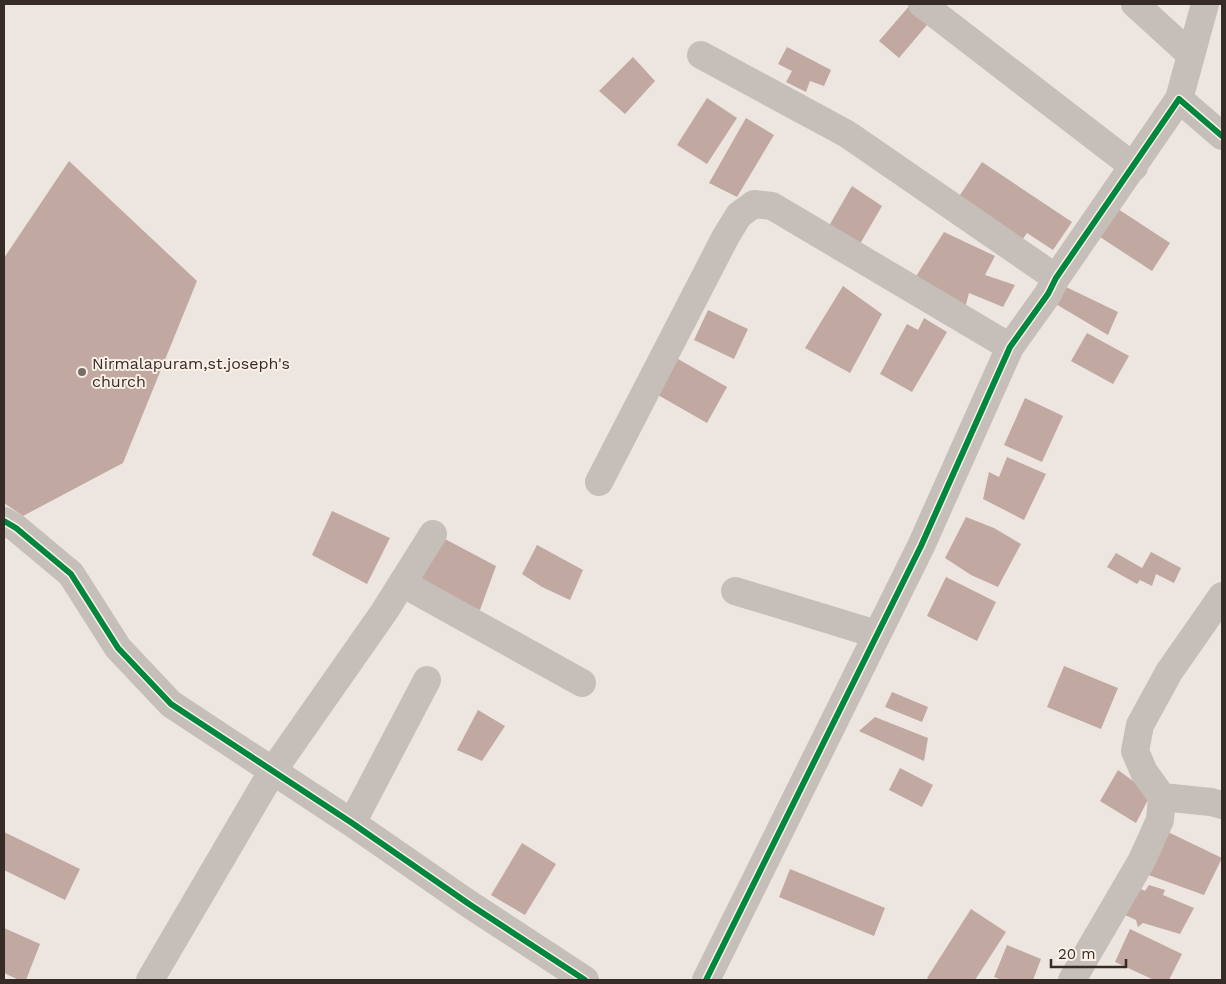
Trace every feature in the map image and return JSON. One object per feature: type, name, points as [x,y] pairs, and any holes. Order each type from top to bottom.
[{"type":"street","points":[[922,4],[1134,167]]},
{"type":"street","points":[[1135,4],[1191,55]]},
{"type":"street","points":[[706,980],[920,546],[1010,347],[1179,100],[1205,4]]},
{"type":"street","points":[[700,55],[847,134],[1056,278]]},
{"type":"street","points":[[1179,100],[1222,136]]},
{"type":"street","points":[[599,482],[726,236],[739,215],[754,204],[772,206],[1010,347]]},
{"type":"street","points":[[4,521],[16,528],[71,574],[118,648],[171,704],[352,823],[469,904],[586,980]]},
{"type":"street","points":[[150,980],[272,772],[384,612],[433,534]]},
{"type":"street","points":[[402,583],[582,683]]},
{"type":"street","points":[[734,591],[876,634]]},
{"type":"street","points":[[1072,980],[1142,860],[1160,820],[1162,797],[1144,772],[1135,751],[1140,725],[1169,672],[1222,596]]},
{"type":"street","points":[[352,823],[427,680]]},
{"type":"street","points":[[1162,797],[1211,802],[1222,805]]},
{"type":"building","points":[[911,4],[932,19],[899,58],[879,41]]},
{"type":"building","points":[[787,47],[831,70],[824,86],[810,81],[806,92],[786,82],[792,71],[778,64]]},
{"type":"building","points":[[633,57],[655,81],[625,114],[599,91]]},
{"type":"building","points":[[707,98],[737,118],[707,164],[677,145]]},
{"type":"building","points":[[746,118],[774,135],[737,197],[709,183]]},
{"type":"building","name":"Nirmalapuram,st.joseph's church","points":[[69,161],[197,281],[123,463],[23,516],[4,503],[4,258]]},
{"type":"building","points":[[982,162],[1072,222],[1053,250],[1027,233],[1020,243],[956,201]]},
{"type":"building","points":[[852,186],[882,206],[857,249],[826,231]]},
{"type":"building","points":[[1118,209],[1170,243],[1152,271],[1100,237]]},
{"type":"building","points":[[944,232],[995,256],[985,275],[1015,285],[1003,307],[969,293],[965,308],[913,281]]},
{"type":"building","points":[[843,286],[882,314],[850,373],[805,348]]},
{"type":"building","points":[[1064,286],[1118,312],[1108,335],[1054,303]]},
{"type":"building","points":[[708,310],[748,329],[734,359],[694,340]]},
{"type":"building","points":[[924,318],[947,332],[912,392],[880,374],[907,324],[918,330]]},
{"type":"building","points":[[1087,333],[1129,356],[1113,384],[1071,361]]},
{"type":"building","points":[[678,359],[727,387],[707,423],[658,395]]},
{"type":"building","points":[[1025,398],[1063,416],[1042,462],[1004,445]]},
{"type":"building","points":[[1007,457],[1046,474],[1024,520],[983,499],[989,472],[999,477]]},
{"type":"building","points":[[332,511],[390,538],[367,584],[312,555]]},
{"type":"building","points":[[966,517],[994,528],[1021,544],[998,587],[971,575],[945,558]]},
{"type":"building","points":[[443,538],[496,566],[480,610],[419,583]]},
{"type":"building","points":[[537,545],[583,570],[570,600],[542,587],[522,574]]},
{"type":"building","points":[[1151,552],[1181,568],[1174,583],[1156,574],[1152,586],[1140,580],[1137,584],[1107,567],[1116,553],[1142,568]]},
{"type":"building","points":[[946,577],[996,602],[977,641],[927,616]]},
{"type":"building","points":[[1064,666],[1118,688],[1101,729],[1047,707]]},
{"type":"building","points":[[892,692],[928,707],[922,722],[885,707]]},
{"type":"building","points":[[478,710],[505,726],[482,761],[457,750]]},
{"type":"building","points":[[875,717],[928,738],[924,761],[859,731]]},
{"type":"building","points":[[900,768],[933,785],[922,807],[889,790]]},
{"type":"building","points":[[1118,770],[1151,794],[1136,823],[1100,801]]},
{"type":"building","points":[[4,832],[80,869],[65,900],[4,870]]},
{"type":"building","points":[[1168,832],[1222,858],[1204,895],[1143,873]]},
{"type":"building","points":[[522,843],[556,864],[525,915],[491,895]]},
{"type":"building","points":[[790,869],[885,908],[874,936],[779,897]]},
{"type":"building","points":[[1149,885],[1165,890],[1163,895],[1194,908],[1180,934],[1143,923],[1138,927],[1136,920],[1123,914],[1137,887],[1145,891]]},
{"type":"building","points":[[971,909],[1006,932],[975,980],[931,980],[927,978]]},
{"type":"building","points":[[4,928],[40,944],[26,980],[19,980],[4,973]]},
{"type":"building","points":[[1130,929],[1182,954],[1169,980],[1154,980],[1115,962]]},
{"type":"building","points":[[1007,945],[1041,959],[1033,980],[1002,980],[994,977]]},
{"type":"cycle path","points":[[706,980],[921,546],[1010,347],[1048,294],[1056,278],[1179,99],[1222,136]]},
{"type":"cycle path","points":[[4,521],[16,528],[71,574],[118,648],[171,704],[585,980]]},
{"type":"place","name":"Nirmalapuram,st.joseph's church","points":[[82,372]]}]
